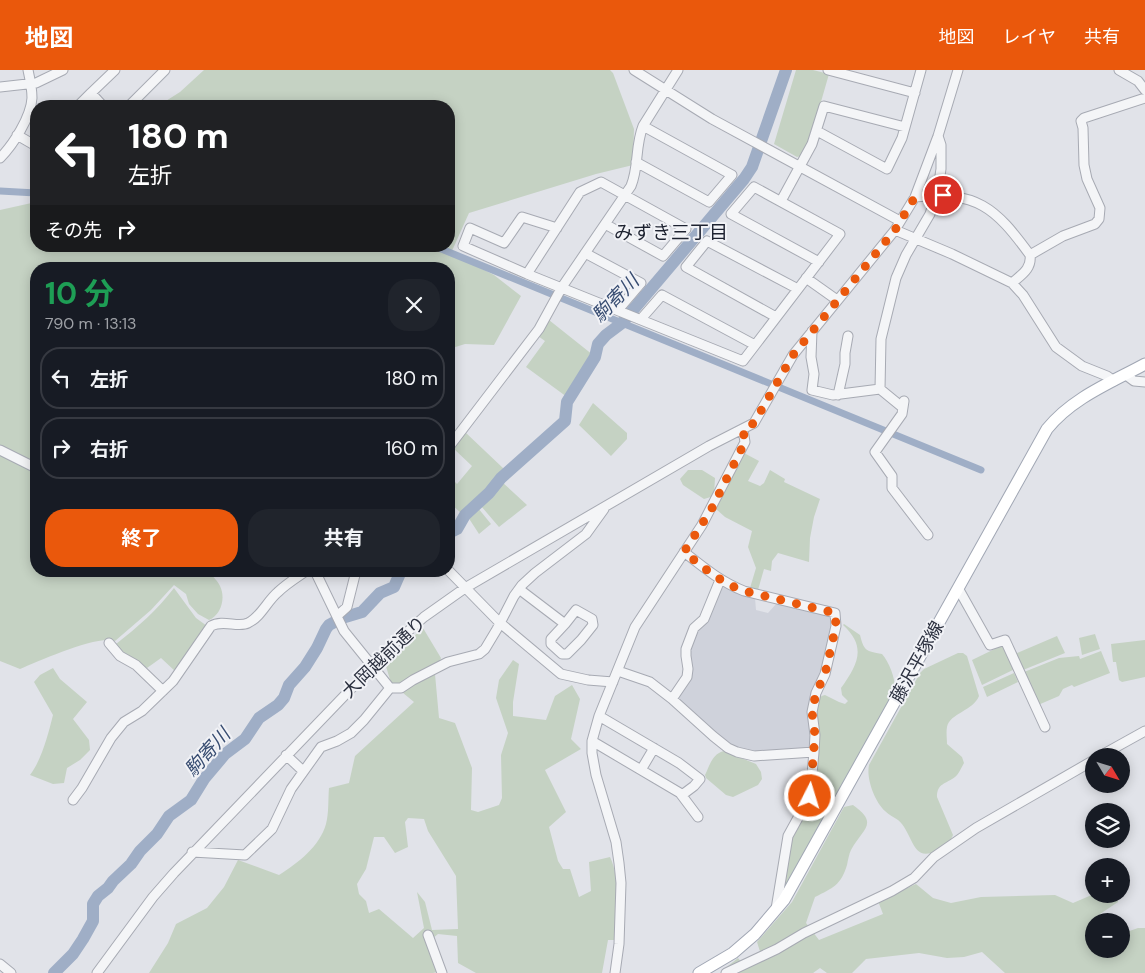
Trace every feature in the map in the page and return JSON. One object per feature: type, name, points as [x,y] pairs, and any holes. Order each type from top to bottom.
[{"type":"main road","name":"藤沢平塚線","points":[[698,973],[733,953],[755,934],[784,900],[1047,429],[1068,407],[1145,364]]},
{"type":"street","points":[[28,70],[32,100]]},
{"type":"street","points":[[1,89],[31,84],[63,70]]},
{"type":"street","points":[[135,100],[165,70]]},
{"type":"street","points":[[634,70],[665,91],[799,167],[900,221]]},
{"type":"street","points":[[455,439],[539,329],[559,293],[625,195],[634,178],[639,136],[643,126],[678,70]]},
{"type":"street","points":[[828,70],[915,93]]},
{"type":"street","points":[[817,131],[887,169],[905,127],[921,70]]},
{"type":"street","points":[[615,973],[620,944],[621,883],[616,842],[596,775],[592,753],[592,741],[599,716],[636,628],[711,510],[745,442],[743,430],[754,423],[793,355],[895,230],[915,197],[938,136],[958,70]]},
{"type":"street","points":[[1119,70],[1138,81],[1145,90]]},
{"type":"street","points":[[84,100],[110,72]]},
{"type":"street","points":[[91,93],[97,100]]},
{"type":"street","points":[[1030,255],[1063,236],[1095,224],[1099,219],[1100,208],[1087,179],[1084,165],[1083,128],[1081,121],[1084,118],[1145,98]]},
{"type":"street","points":[[781,201],[812,144],[824,106],[905,127]]},
{"type":"street","points":[[0,158],[17,135],[30,109]]},
{"type":"street","points":[[636,162],[709,202],[732,175],[643,126]]},
{"type":"street","points":[[17,135],[30,143]]},
{"type":"street","points":[[880,389],[882,339],[891,294],[896,278],[930,214],[936,195],[941,169],[941,144],[938,136]]},
{"type":"street","points":[[527,274],[580,192],[601,182],[686,229],[663,256],[605,224]]},
{"type":"street","points":[[557,228],[522,217],[504,242],[470,228],[463,246],[527,274],[559,293],[621,311],[743,361],[776,317],[819,262],[840,234],[754,187],[731,214],[819,262]]},
{"type":"street","points":[[915,197],[936,195],[968,199],[980,203],[1011,229],[1030,255],[1027,271],[1012,283]]},
{"type":"street","points":[[895,230],[1012,283],[1023,294],[1056,347],[1082,366],[1114,381]]},
{"type":"street","points":[[776,317],[686,267],[708,241],[798,289]]},
{"type":"street","points":[[585,253],[640,283],[621,311]]},
{"type":"street","points":[[806,278],[837,300]]},
{"type":"street","points":[[638,318],[662,295],[755,345]]},
{"type":"street","points":[[812,331],[811,357],[814,374],[812,390],[838,395],[880,389],[903,404],[902,414],[875,452],[892,476],[892,488],[928,535]]},
{"type":"street","points":[[838,395],[845,364],[844,354],[848,336]]},
{"type":"street","points":[[1126,375],[1134,381],[1145,382]]},
{"type":"street","name":"大岡越前通り","points":[[98,973],[153,897],[192,852],[372,667],[424,617],[466,588],[709,446],[743,430]]},
{"type":"street","points":[[0,450],[30,465]]},
{"type":"street","points":[[318,577],[351,642],[390,688],[400,688],[448,662],[478,654],[484,649],[519,589],[536,573],[586,534],[605,507]]},
{"type":"street","points":[[684,552],[720,580],[744,591],[835,613],[836,626],[825,674],[816,693],[812,712],[815,735],[810,796],[788,836],[776,910]]},
{"type":"street","points":[[73,800],[111,738],[124,722],[142,711],[173,681],[211,626],[216,623],[248,623],[256,617],[277,593],[298,577]]},
{"type":"street","points":[[338,619],[347,607],[354,577]]},
{"type":"street","points":[[455,577],[500,622],[561,674],[588,680],[613,682]]},
{"type":"street","points":[[672,699],[687,677],[686,649],[694,628],[704,619],[720,580]]},
{"type":"street","points":[[958,588],[990,645],[1006,640],[1045,727]]},
{"type":"street","points":[[519,589],[564,624]]},
{"type":"street","points":[[576,610],[592,619],[592,625],[567,654],[562,654],[551,644],[551,639],[564,624],[576,610]]},
{"type":"street","points":[[109,643],[120,656],[136,665],[163,691]]},
{"type":"street","points":[[618,671],[650,682],[713,736],[728,748],[737,752],[754,756],[814,752]]},
{"type":"street","points":[[192,852],[245,855],[272,829],[291,789],[320,747],[337,741],[351,733],[390,688]]},
{"type":"street","points":[[599,716],[680,763],[700,778],[694,786],[682,794]]},
{"type":"street","points":[[1114,748],[1145,731]]},
{"type":"street","points":[[592,741],[682,794],[698,817]]},
{"type":"street","points":[[641,770],[654,748]]},
{"type":"street","points":[[286,755],[303,771]]},
{"type":"street","points":[[726,973],[748,964],[804,933],[892,891],[914,878],[934,857],[969,833],[1085,765]]},
{"type":"street","points":[[428,935],[442,973]]},
{"type":"street","points":[[0,964],[10,972]]},
{"type":"shaded area","points":[[724,587],[755,598],[756,610],[768,613],[777,603],[831,615],[835,620],[823,674],[813,748],[763,754],[738,751],[675,700],[689,680],[687,654],[696,630],[720,588]]},
{"type":"green space","points":[[204,70],[610,70],[613,73],[634,129],[633,165],[596,174],[469,213],[455,244],[455,100],[167,100],[180,92]]},
{"type":"green space","points":[[796,70],[813,70],[829,74],[810,140],[801,156],[797,157],[774,144]]},
{"type":"green space","points":[[30,203],[30,252],[451,252],[494,275],[521,296],[494,345],[465,344],[455,347],[455,262],[30,262],[30,577],[214,577],[220,586],[223,596],[217,614],[209,620],[198,614],[189,604],[186,594],[174,585],[151,610],[115,641],[106,640],[82,645],[20,669],[0,661],[0,210]]},
{"type":"green space","points":[[549,320],[593,355],[567,397],[526,367],[545,341],[538,336]]},
{"type":"green space","points":[[593,403],[627,433],[627,439],[611,456],[579,425]]},
{"type":"green space","points":[[465,432],[504,469],[486,492],[462,514],[455,508],[455,482],[457,484],[472,466],[455,450],[455,445]]},
{"type":"green space","points":[[744,453],[759,461],[748,481],[760,486],[764,483],[770,470],[785,479],[784,482],[820,499],[810,538],[809,562],[778,553],[772,561],[771,571],[764,569],[758,590],[750,588],[756,568],[748,547],[752,531],[725,517],[716,509]]},
{"type":"green space","points":[[688,470],[702,470],[715,478],[714,496],[704,499],[683,485],[680,479]]},
{"type":"green space","points":[[502,482],[527,505],[499,527],[481,506]]},
{"type":"green space","points":[[478,508],[491,524],[479,534],[468,517]]},
{"type":"green space","points":[[174,588],[196,618],[207,626],[176,672],[161,658],[147,668],[122,653],[116,647],[116,644],[147,618]]},
{"type":"green space","points":[[844,624],[860,635],[866,649],[882,654],[891,670],[895,689],[787,885],[783,887],[792,835],[803,819],[810,818],[816,808],[820,795],[818,775],[815,770],[815,708],[817,701],[825,695],[845,704],[848,701],[842,695],[841,688],[852,671],[857,656],[857,648],[851,633]]},
{"type":"green space","points":[[423,628],[441,658],[435,674],[439,718],[455,723],[472,768],[471,810],[478,812],[499,805],[502,798],[501,755],[508,733],[496,698],[499,680],[513,660],[519,664],[513,702],[513,716],[546,720],[555,696],[572,685],[580,699],[571,739],[581,749],[545,770],[566,812],[549,827],[558,861],[563,869],[570,869],[579,897],[591,891],[589,862],[610,857],[613,865],[617,897],[616,940],[608,940],[602,973],[476,973],[458,963],[457,936],[438,934],[432,939],[446,970],[433,973],[149,973],[168,943],[176,924],[207,908],[224,887],[238,860],[279,875],[294,865],[314,847],[326,824],[329,788],[349,783],[355,756],[414,702],[391,683],[385,663]],"holes":[[[408,818],[424,819],[428,831],[456,876],[458,929],[432,930],[425,902],[417,892],[424,928],[413,938],[379,909],[369,913],[366,901],[359,894],[357,884],[366,869],[374,837],[384,837],[395,853],[408,847],[405,822]]]},
{"type":"green space","points":[[1095,634],[1100,649],[1082,655],[1079,638]]},
{"type":"green space","points":[[1057,636],[1065,653],[1023,670],[1015,654]]},
{"type":"green space","points":[[1145,640],[1145,677],[1122,682],[1119,680],[1116,662],[1113,662],[1111,644]]},
{"type":"green space","points":[[1005,644],[1017,668],[982,685],[972,660]]},
{"type":"green space","points":[[1101,651],[1110,673],[1074,687],[1072,685],[1063,689],[1059,696],[1038,705],[1024,672],[1059,658],[1079,656],[1080,659]]},
{"type":"green space","points":[[958,653],[963,653],[967,656],[979,696],[972,705],[952,718],[947,727],[947,744],[962,757],[964,763],[959,773],[940,786],[937,792],[937,797],[953,835],[952,838],[942,847],[929,854],[922,853],[914,845],[903,825],[881,807],[870,783],[869,765],[920,673],[924,669]]},
{"type":"green space","points":[[53,668],[60,679],[87,702],[73,719],[89,740],[90,750],[80,760],[67,768],[64,783],[53,784],[30,775],[47,739],[53,715],[34,682],[40,675]]},
{"type":"green space","points":[[1014,673],[1018,682],[987,697],[983,687]]},
{"type":"green space","points":[[724,751],[756,764],[761,772],[762,779],[758,785],[733,797],[726,795],[706,778],[705,775],[712,760],[720,752]]},
{"type":"green space","points":[[853,805],[866,817],[867,822],[864,832],[851,850],[845,872],[839,882],[815,897],[806,923],[819,940],[883,914],[878,901],[916,884],[933,898],[951,903],[981,897],[1055,895],[1073,903],[1085,898],[1085,903],[1116,903],[1102,913],[1085,913],[1085,958],[1130,958],[1130,931],[1145,928],[1145,973],[1005,973],[982,952],[964,957],[947,958],[919,953],[866,959],[852,973],[827,973],[820,968],[813,973],[722,973],[723,970],[738,958],[746,968],[763,961],[757,942],[792,902],[844,807]]},
{"type":"waterway","name":"駒寄川","points":[[455,530],[465,515],[489,493],[501,478],[565,421],[567,402],[595,357],[598,344],[606,335],[622,323],[744,179],[752,167],[786,70]]},
{"type":"waterway","points":[[0,191],[30,193]]},
{"type":"waterway","points":[[449,252],[981,470]]},
{"type":"waterway","name":"駒寄川","points":[[54,973],[73,954],[83,939],[93,921],[93,904],[98,896],[131,864],[140,851],[157,834],[169,816],[191,800],[204,779],[225,754],[245,739],[259,718],[278,705],[284,698],[289,685],[305,667],[329,625],[342,618],[362,612],[380,593],[394,587],[398,577]]},
{"type":"district","name":"みずき三丁目","points":[[671,232]]},
{"type":"route","points":[[810,796],[815,735],[812,712],[816,693],[825,674],[836,626],[837,619],[835,613],[732,587],[684,552],[711,510],[745,442],[743,430],[754,423],[782,371],[793,355],[895,230],[915,197],[943,195]]}]
